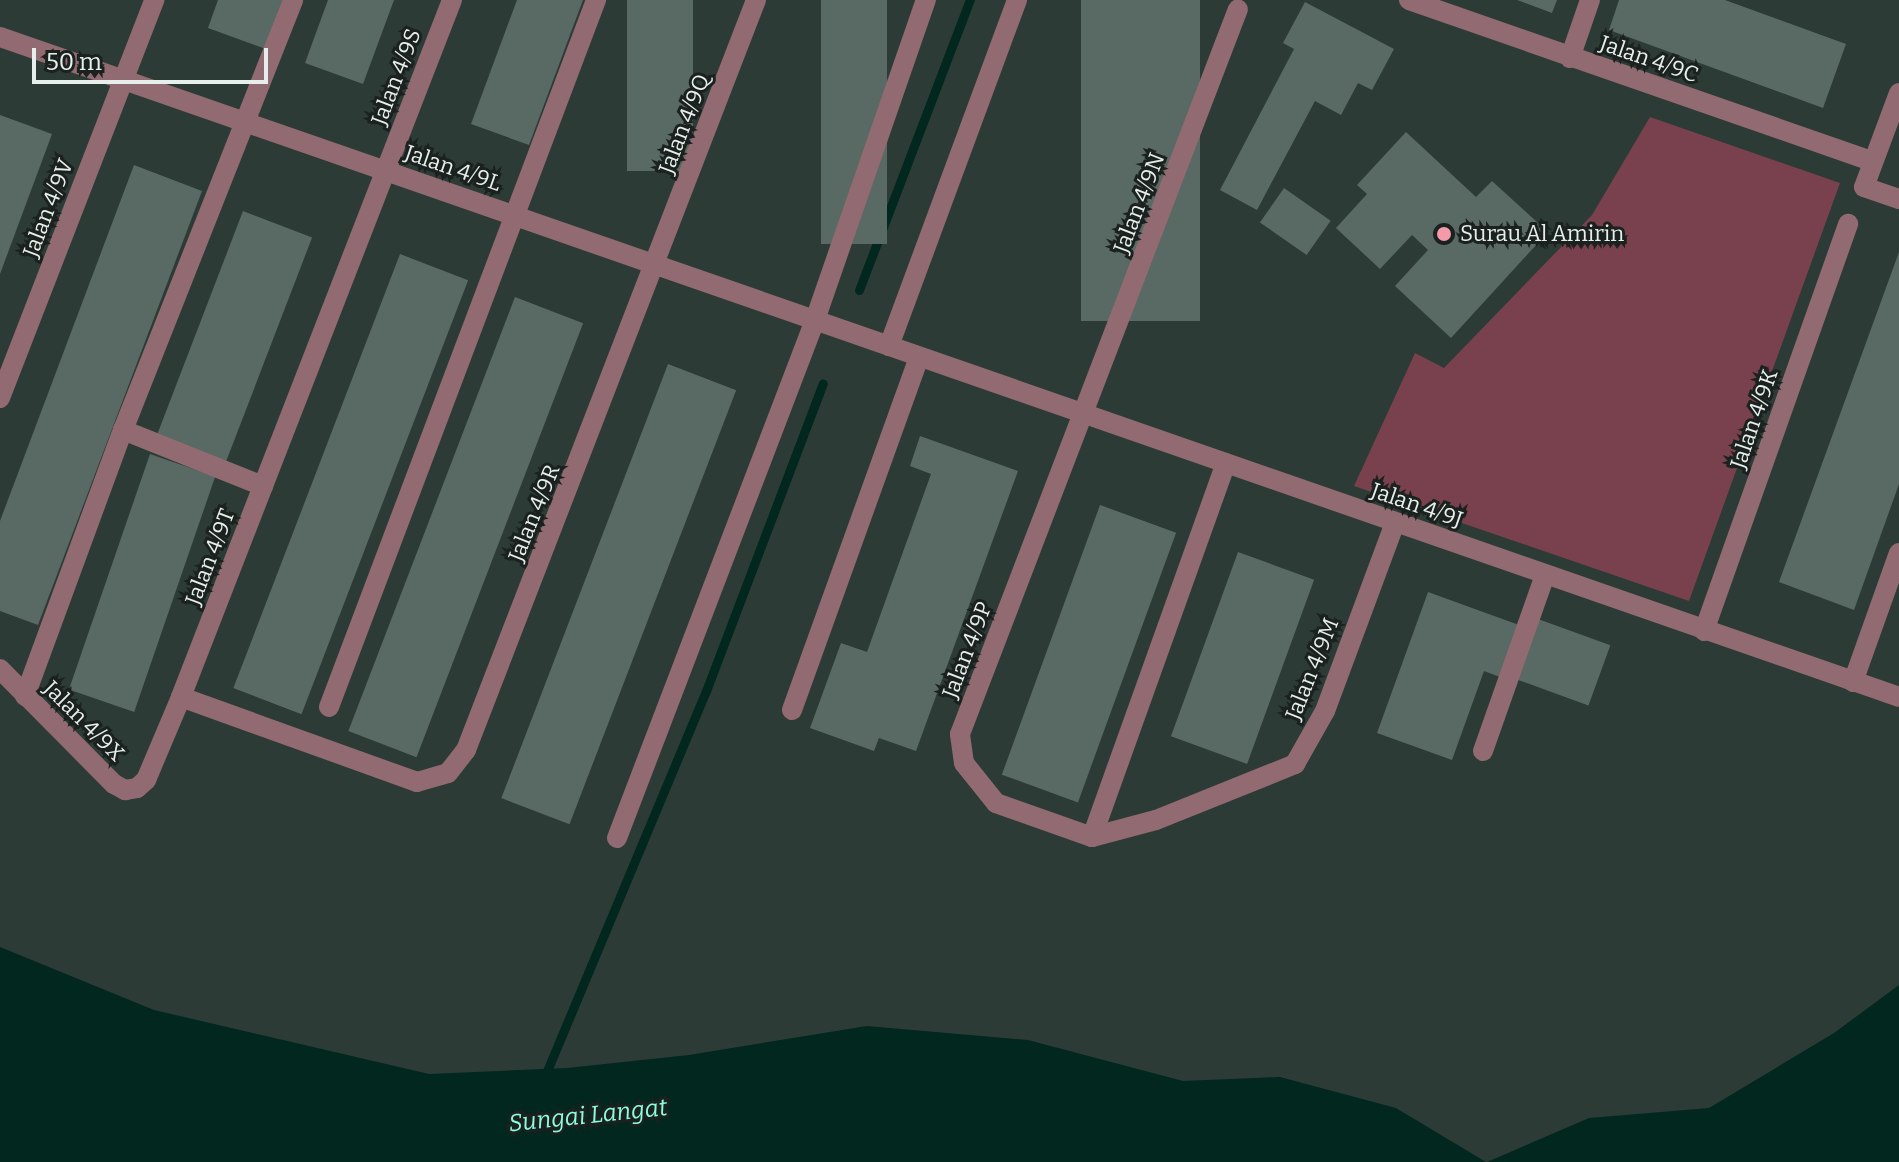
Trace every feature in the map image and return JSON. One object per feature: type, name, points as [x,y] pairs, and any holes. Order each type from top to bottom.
[{"type":"street","name":"Jalan 4/9V","points":[[0,398],[154,0]]},
{"type":"street","points":[[25,696],[123,430],[293,0]]},
{"type":"street","name":"Jalan 4/9S","points":[[386,170],[452,0]]},
{"type":"street","points":[[329,707],[596,0]]},
{"type":"street","name":"Jalan 4/9Q","points":[[656,264],[756,0]]},
{"type":"street","points":[[617,838],[815,320],[926,0]]},
{"type":"street","points":[[889,346],[1017,0]]},
{"type":"street","name":"Jalan 4/9C","points":[[1409,0],[1873,162]]},
{"type":"street","points":[[1570,58],[1590,0]]},
{"type":"street","name":"Jalan 4/9N","points":[[1085,414],[1238,9]]},
{"type":"street","name":"Jalan 4/9L","points":[[0,37],[919,357]]},
{"type":"street","points":[[1899,93],[1864,187],[1899,199]]},
{"type":"street","name":"Jalan 4/9T","points":[[181,697],[386,170]]},
{"type":"street","name":"Jalan 4/9K","points":[[1704,631],[1848,224]]},
{"type":"street","name":"Jalan 4/9R","points":[[181,697],[417,782],[448,773],[466,750],[656,264]]},
{"type":"street","points":[[792,710],[919,357]]},
{"type":"street","name":"Jalan 4/9J","points":[[919,357],[1899,697]]},
{"type":"street","name":"Jalan 4/9P","points":[[1085,414],[960,734],[964,763],[996,803],[1092,837]]},
{"type":"street","points":[[123,430],[263,486]]},
{"type":"street","points":[[1092,837],[1226,463]]},
{"type":"street","name":"Jalan 4/9M","points":[[1092,837],[1156,820],[1295,764],[1325,711],[1395,523]]},
{"type":"street","points":[[1853,682],[1899,553]]},
{"type":"street","points":[[1483,751],[1545,575]]},
{"type":"street","name":"Jalan 4/9X","points":[[0,669],[114,784],[125,790],[137,788],[146,780],[181,697]]},
{"type":"shaded area","points":[[1650,117],[1840,183],[1689,601],[1354,486],[1415,353],[1444,368],[1592,215]]},
{"type":"water","name":"Sungai Langat","points":[[0,947],[154,1010],[429,1074],[567,1068],[689,1055],[867,1026],[1028,1040],[1183,1081],[1280,1077],[1396,1108],[1486,1162],[0,1162]]},
{"type":"water","points":[[1899,985],[1899,1162],[1487,1162],[1589,1118],[1709,1108],[1834,1033]]},
{"type":"building","points":[[218,0],[285,0],[266,49],[208,28]]},
{"type":"building","points":[[328,0],[394,0],[363,84],[305,63]]},
{"type":"building","points":[[517,0],[583,0],[529,145],[471,124]]},
{"type":"building","points":[[627,0],[693,0],[693,171],[627,171]]},
{"type":"building","points":[[821,0],[887,0],[887,244],[821,244]]},
{"type":"building","points":[[1081,0],[1200,0],[1200,321],[1081,321]]},
{"type":"building","points":[[1517,0],[1557,0],[1552,13]]},
{"type":"building","points":[[1619,0],[1725,0],[1846,44],[1823,108],[1609,30]]},
{"type":"building","points":[[1305,2],[1394,49],[1372,90],[1358,83],[1341,115],[1315,101],[1257,210],[1220,190],[1294,49],[1283,43]]},
{"type":"building","points":[[0,115],[52,134],[0,274]]},
{"type":"building","name":"Surau Al Amirin","points":[[1406,132],[1476,197],[1492,181],[1548,232],[1451,338],[1395,286],[1428,250],[1412,235],[1380,269],[1336,228],[1367,194],[1357,185]]},
{"type":"building","points":[[134,165],[202,191],[38,625],[0,611],[0,521]]},
{"type":"building","points":[[1284,188],[1331,221],[1307,255],[1260,222]]},
{"type":"building","points":[[243,211],[312,238],[226,462],[157,435]]},
{"type":"building","points":[[1899,252],[1899,484],[1854,610],[1779,582]]},
{"type":"building","points":[[400,254],[468,280],[302,714],[233,688]]},
{"type":"building","points":[[515,297],[583,323],[417,757],[348,731]]},
{"type":"building","points":[[668,364],[736,390],[570,824],[501,798]]},
{"type":"building","points":[[920,436],[1018,471],[916,751],[879,738],[874,751],[810,728],[841,643],[867,652],[931,474],[910,466]]},
{"type":"building","points":[[150,454],[215,476],[134,712],[69,689]]},
{"type":"building","points":[[1100,505],[1176,533],[1078,802],[1002,775]]},
{"type":"building","points":[[1238,552],[1314,580],[1247,764],[1171,736]]},
{"type":"building","points":[[1428,592],[1519,625],[1500,677],[1484,671],[1452,760],[1377,733]]},
{"type":"building","points":[[1538,619],[1610,645],[1588,705],[1516,679]]},
{"type":"waterway","points":[[859,290],[970,0]]},
{"type":"waterway","points":[[544,1078],[706,691],[823,383]]},
{"type":"place","name":"Surau Al Amirin","points":[[1444,234]]}]
